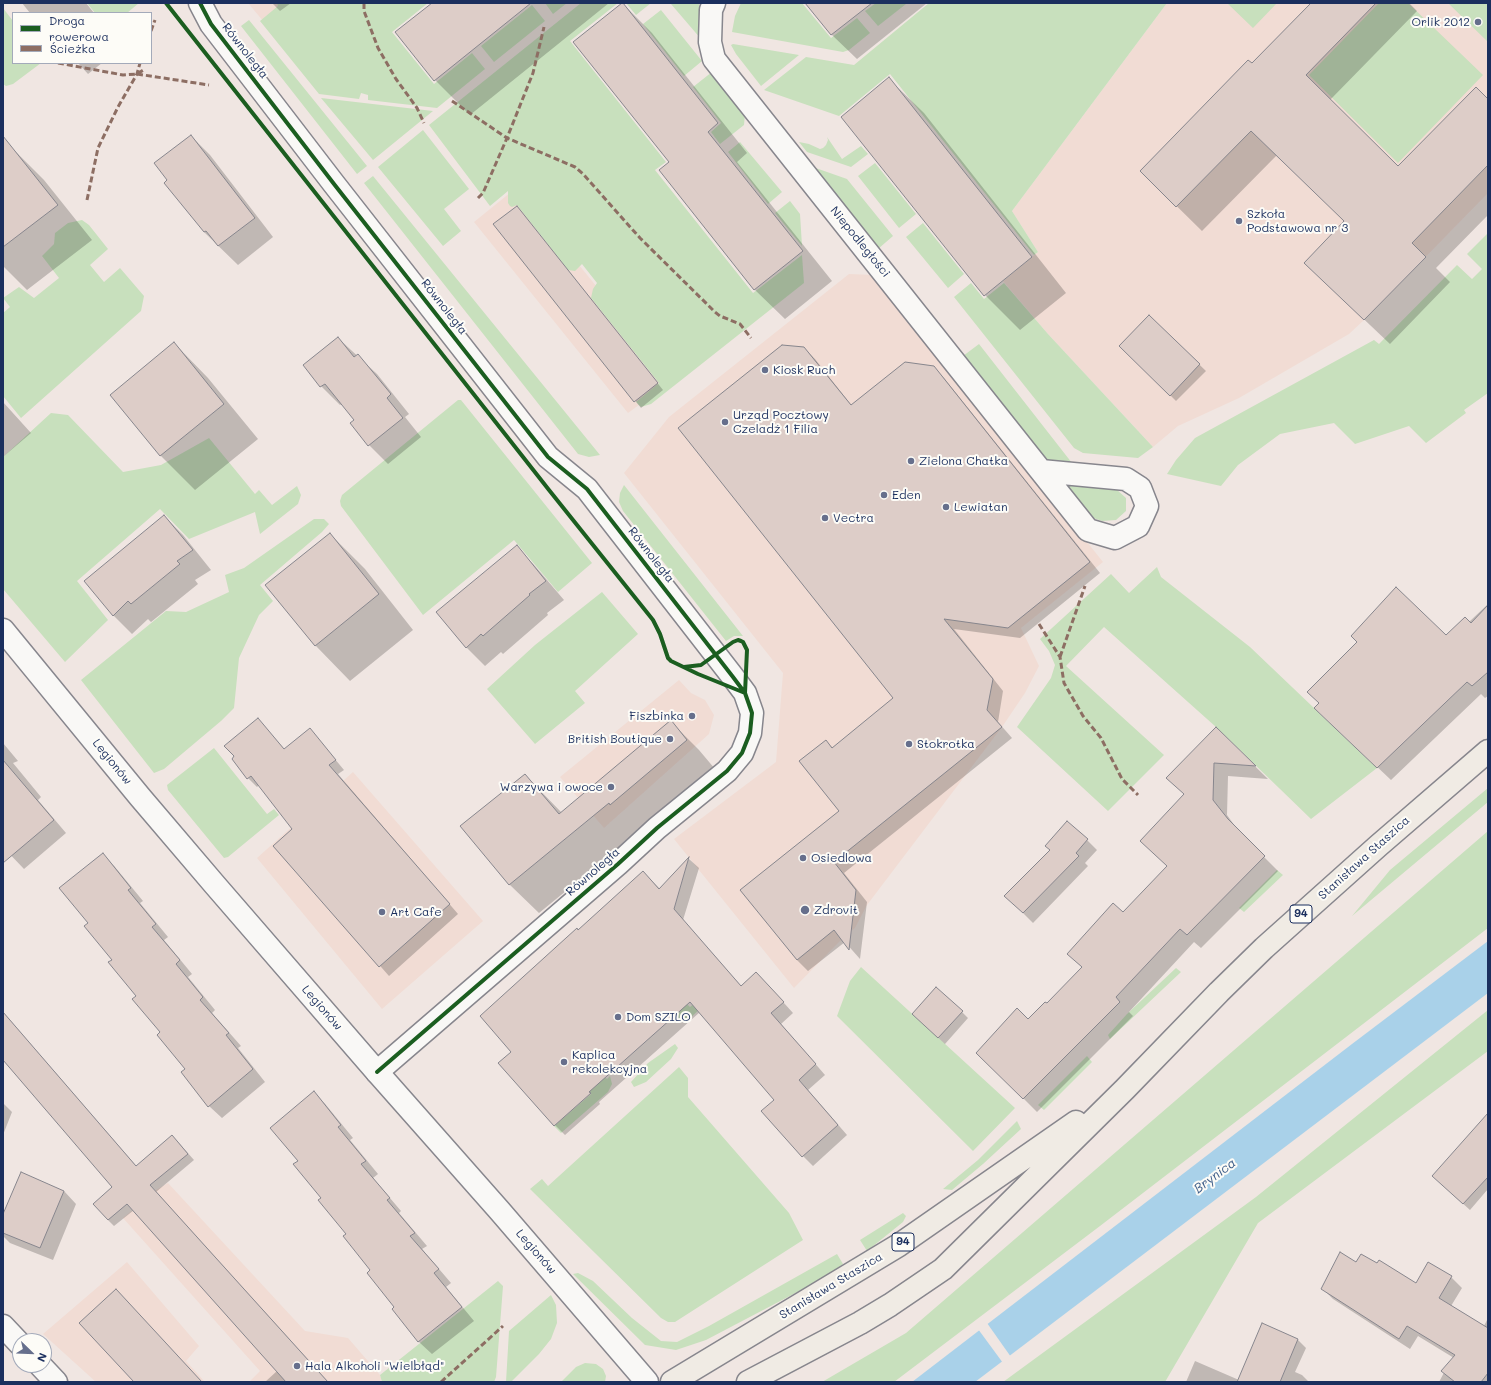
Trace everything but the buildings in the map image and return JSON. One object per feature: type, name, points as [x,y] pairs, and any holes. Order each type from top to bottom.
[{"type":"main road","name":"Stanisława Staszica","points":[[748,1382],[860,1323],[890,1305],[943,1269],[1125,1089],[1218,992],[1264,948],[1378,846],[1488,751]]},
{"type":"main road","name":"Stanisława Staszica","points":[[672,1382],[899,1245],[1125,1089]]},
{"type":"street","name":"Równoległa","points":[[200,3],[211,24],[334,184],[548,457],[586,489],[745,693],[752,714],[750,732],[742,753],[727,771],[657,828],[618,864],[377,1072]]},
{"type":"street","name":"Niepodległości","points":[[714,3],[711,10],[710,42],[714,60],[1041,471]]},
{"type":"street","name":"Legionów","points":[[3,630],[140,797],[647,1382]]},
{"type":"street","points":[[3,1326],[12,1336]]},
{"type":"street","points":[[48,1373],[56,1382]]},
{"type":"shaded area","points":[[248,3],[299,3],[269,28]]},
{"type":"shaded area","name":"Szkoła Podstawowa nr 3","points":[[1167,3],[1488,3],[1488,193],[1349,334],[1239,398],[1178,426],[1153,447],[1048,334],[1003,281],[1038,252],[1012,211]]},
{"type":"shaded area","points":[[516,188],[673,380],[628,413],[474,222]]},
{"type":"shaded area","points":[[849,274],[874,275],[1103,562],[1021,628],[1039,666],[1025,693],[1002,727],[867,905],[855,928],[839,942],[794,988],[674,839],[776,762],[783,673],[624,473],[669,417]]},
{"type":"shaded area","points":[[679,680],[691,693],[705,700],[714,715],[709,734],[604,828],[560,777]]},
{"type":"shaded area","points":[[353,772],[483,921],[382,1009],[257,858]]},
{"type":"shaded area","points":[[168,1183],[305,1331],[348,1338],[380,1375],[382,1382],[249,1382],[260,1371],[123,1218],[156,1190]]},
{"type":"shaded area","points":[[127,1262],[199,1346],[186,1361],[205,1382],[96,1382],[52,1342],[52,1333],[44,1333]]},
{"type":"green space","points":[[87,3],[139,3],[128,12],[94,12]]},
{"type":"green space","points":[[277,3],[428,3],[392,32],[434,84],[472,53],[485,69],[437,108],[368,100],[368,95],[361,93],[359,99],[319,94],[260,21],[278,6]]},
{"type":"green space","points":[[545,3],[567,3],[553,14]]},
{"type":"green space","points":[[581,3],[618,3],[570,41],[666,162],[655,170],[753,293],[802,255],[804,283],[651,404],[641,407],[636,402],[659,383],[591,298],[593,289],[597,283],[582,264],[575,271],[568,270],[517,205],[512,207],[510,206],[508,203],[508,191],[490,206],[429,125]]},
{"type":"green space","points":[[626,3],[651,3],[636,15]]},
{"type":"green space","points":[[699,3],[701,39],[671,4]]},
{"type":"green space","points":[[741,3],[802,3],[831,38],[857,18],[870,33],[849,50],[843,52],[732,32],[735,16]]},
{"type":"green space","points":[[876,3],[906,4],[878,26],[865,11]]},
{"type":"green space","points":[[929,3],[1167,3],[1012,211],[1038,252],[1034,255],[890,74],[839,116],[764,90],[806,57],[854,65]]},
{"type":"green space","points":[[1227,3],[1277,3],[1253,28]]},
{"type":"green space","points":[[1379,3],[1408,3],[1483,75],[1398,163],[1309,75]]},
{"type":"green space","name":"Orlik 2012","points":[[1448,3],[1488,3],[1488,42]]},
{"type":"green space","points":[[532,5],[545,21],[494,62],[481,46]]},
{"type":"green space","points":[[3,8],[12,20],[12,64],[40,64],[13,84],[6,86],[3,84]]},
{"type":"green space","points":[[661,10],[702,61],[684,76],[643,24]]},
{"type":"green space","points":[[249,20],[367,166],[357,174],[241,26]]},
{"type":"green space","points":[[733,44],[799,55],[761,86],[736,54],[731,45]]},
{"type":"green space","points":[[712,72],[745,114],[744,125],[720,144],[711,132],[721,123],[693,87]]},
{"type":"green space","points":[[321,98],[433,111],[373,160]]},
{"type":"green space","points":[[423,130],[469,189],[444,209],[461,231],[443,246],[378,167]]},
{"type":"green space","points":[[827,137],[842,159],[861,146],[868,154],[851,167],[807,152],[799,142],[809,144],[820,149],[826,145],[828,140]]},
{"type":"green space","points":[[740,142],[782,192],[768,204],[728,152]]},
{"type":"green space","points":[[875,163],[916,214],[899,228],[858,176]]},
{"type":"green space","points":[[810,166],[847,179],[893,236],[878,249]]},
{"type":"green space","points":[[373,176],[600,455],[589,457],[578,454],[364,183]]},
{"type":"green space","points":[[790,201],[800,214],[802,246],[775,213]]},
{"type":"green space","points":[[82,220],[89,225],[108,249],[90,265],[104,282],[120,268],[144,296],[141,311],[21,418],[3,396],[3,313],[10,307],[3,298],[19,287],[34,298],[59,278],[42,256],[54,244],[55,233],[68,223]]},
{"type":"green space","points":[[923,223],[964,274],[948,288],[906,237]]},
{"type":"green space","points":[[1488,233],[1488,393],[1464,410],[1466,413],[1426,443],[1409,426],[1355,444],[1334,423],[1280,434],[1238,465],[1221,486],[1167,474],[1176,460],[1195,438],[1374,340],[1379,344],[1457,265],[1472,279],[1482,269],[1467,254]]},
{"type":"green space","points":[[971,283],[984,299],[1004,283],[1048,334],[1153,447],[1138,458],[1083,453],[1074,448],[954,297]]},
{"type":"green space","points":[[979,344],[1072,463],[1052,462],[1046,460],[963,356]]},
{"type":"green space","points":[[458,400],[461,400],[592,563],[558,592],[514,540],[423,615],[341,506],[340,501],[342,495]]},
{"type":"green space","points":[[51,413],[68,415],[123,472],[161,465],[209,438],[255,494],[259,490],[272,505],[297,486],[301,495],[298,504],[260,534],[255,512],[189,539],[160,509],[77,581],[108,620],[65,662],[3,589],[3,457]]},
{"type":"green space","points":[[1060,481],[1097,485],[1116,489],[1126,498],[1126,511],[1116,520],[1102,521],[1090,517]]},
{"type":"green space","points":[[624,485],[743,636],[734,636],[726,641],[623,511],[619,502],[620,493]]},
{"type":"green space","points":[[314,519],[324,519],[329,524],[322,532],[260,585],[273,601],[259,615],[239,658],[234,708],[221,721],[164,769],[154,773],[81,680],[166,611],[186,612],[229,592],[225,575],[244,568]]},
{"type":"green space","points":[[1157,567],[1161,577],[1250,647],[1377,768],[1311,819],[1216,727],[1104,627],[1066,666],[1164,755],[1108,811],[1017,727],[1051,678],[1055,665],[1049,651],[1040,639],[1111,574],[1129,593]]},
{"type":"green space","points":[[602,592],[638,634],[575,691],[585,703],[535,744],[487,689],[535,645]]},
{"type":"green space","points":[[214,748],[267,814],[274,809],[279,815],[228,857],[224,858],[168,790],[167,785]]},
{"type":"green space","points":[[1488,788],[1488,802],[1352,916],[1390,870]]},
{"type":"green space","points":[[1488,831],[1488,928],[894,1382],[822,1382],[906,1333]]},
{"type":"green space","points":[[1277,870],[1283,875],[1244,912],[1239,908]]},
{"type":"green space","points":[[861,967],[1015,1108],[973,1151],[837,1016],[850,981]]},
{"type":"green space","points":[[1176,968],[1181,972],[1110,1039],[1108,1035],[1127,1014]]},
{"type":"green space","points":[[730,973],[730,981],[687,1021],[678,1022],[669,1016],[684,1001],[690,1007]]},
{"type":"green space","points":[[1488,1010],[1488,1051],[1258,1223],[1165,1382],[1003,1382],[1256,1197]]},
{"type":"green space","points":[[675,1044],[678,1048],[671,1059],[646,1082],[634,1087],[631,1082],[648,1063]]},
{"type":"green space","points":[[1087,1056],[1092,1062],[1044,1110],[1038,1105]]},
{"type":"green space","points":[[679,1067],[688,1078],[688,1097],[789,1213],[803,1240],[675,1322],[668,1322],[661,1318],[530,1189],[542,1179],[548,1186]]},
{"type":"green space","points":[[601,1072],[607,1079],[610,1076],[612,1084],[608,1092],[561,1133],[554,1126],[591,1094],[585,1086]]},
{"type":"green space","points":[[1017,1121],[1021,1129],[983,1164],[952,1190],[943,1189],[978,1160]]},
{"type":"green space","points":[[903,1213],[906,1216],[903,1222],[867,1251],[860,1240]]},
{"type":"green space","points":[[837,1254],[843,1264],[826,1277],[706,1340],[676,1350],[645,1345],[573,1274],[578,1273],[593,1281],[632,1318],[661,1341],[677,1342],[709,1326]]},
{"type":"green space","points":[[498,1281],[503,1286],[496,1377],[494,1382],[382,1382],[380,1375]]},
{"type":"green space","points":[[551,1295],[556,1305],[557,1323],[551,1339],[539,1354],[511,1382],[506,1382],[509,1331]]},
{"type":"green space","points":[[585,1363],[596,1364],[603,1369],[606,1376],[605,1382],[561,1382],[576,1367]]},
{"type":"water","name":"Brynica","points":[[1488,941],[1488,993],[975,1382],[912,1382],[1352,1044]]},
{"type":"pier","points":[[987,1323],[1011,1357],[1003,1363],[978,1329]]},
{"type":"marked path","points":[[364,3],[364,11],[378,48],[396,79],[417,108],[424,123]]},
{"type":"marked path","points":[[152,28],[155,20]]},
{"type":"marked path","points":[[478,198],[483,193],[533,73],[544,27]]},
{"type":"marked path","points":[[63,64],[123,75],[137,74],[145,69]]},
{"type":"marked path","points":[[87,200],[98,148],[118,107],[137,74],[140,64]]},
{"type":"marked path","points":[[137,74],[209,85]]},
{"type":"marked path","points":[[452,101],[507,138],[575,167],[640,238],[715,312],[720,316],[740,324],[751,338]]},
{"type":"marked path","points":[[1060,657],[1085,586]]},
{"type":"marked path","points":[[1039,624],[1060,657],[1064,683],[1083,716],[1101,738],[1122,779],[1138,795]]},
{"type":"marked path","points":[[441,1382],[503,1326]]},
{"type":"cycle path","points":[[166,3],[653,620],[660,634],[668,658],[671,661],[698,674],[745,693],[747,650],[741,641],[738,640],[733,642],[701,665],[684,667]]},
{"type":"cycle path","points":[[200,3],[211,24],[334,184],[548,457],[587,489],[745,693],[752,713],[750,733],[742,753],[727,771],[657,828],[618,864],[377,1072]]},
{"type":"place","name":"Orlik 2012","points":[[1478,22]]},
{"type":"place","name":"Szkoła Podstawowa nr 3","points":[[1239,221]]},
{"type":"place","name":"Kiosk Ruch","points":[[765,370]]},
{"type":"place","name":"Urząd Pocztowy Czeladź 1 Filia","points":[[725,422]]},
{"type":"place","name":"Zielona Chatka","points":[[911,461]]},
{"type":"place","name":"Eden","points":[[884,495]]},
{"type":"place","name":"Lewiatan","points":[[946,507]]},
{"type":"place","name":"Vectra","points":[[825,518]]},
{"type":"place","name":"Fiszbinka","points":[[692,716]]},
{"type":"place","name":"British Boutique","points":[[670,739]]},
{"type":"place","name":"Stokrotka","points":[[909,744]]},
{"type":"place","name":"Warzywa i owoce","points":[[611,787]]},
{"type":"place","name":"Osiedlowa","points":[[803,858]]},
{"type":"place","name":"Zdrovit","points":[[805,910]]},
{"type":"place","name":"Art Cafe","points":[[382,912]]},
{"type":"place","name":"Dom SZILO","points":[[618,1017]]},
{"type":"place","name":"Kaplica rekolekcyjna","points":[[564,1062]]},
{"type":"place","name":"Hala Alkoholi \"Wielbłąd\"","points":[[297,1366]]}]
